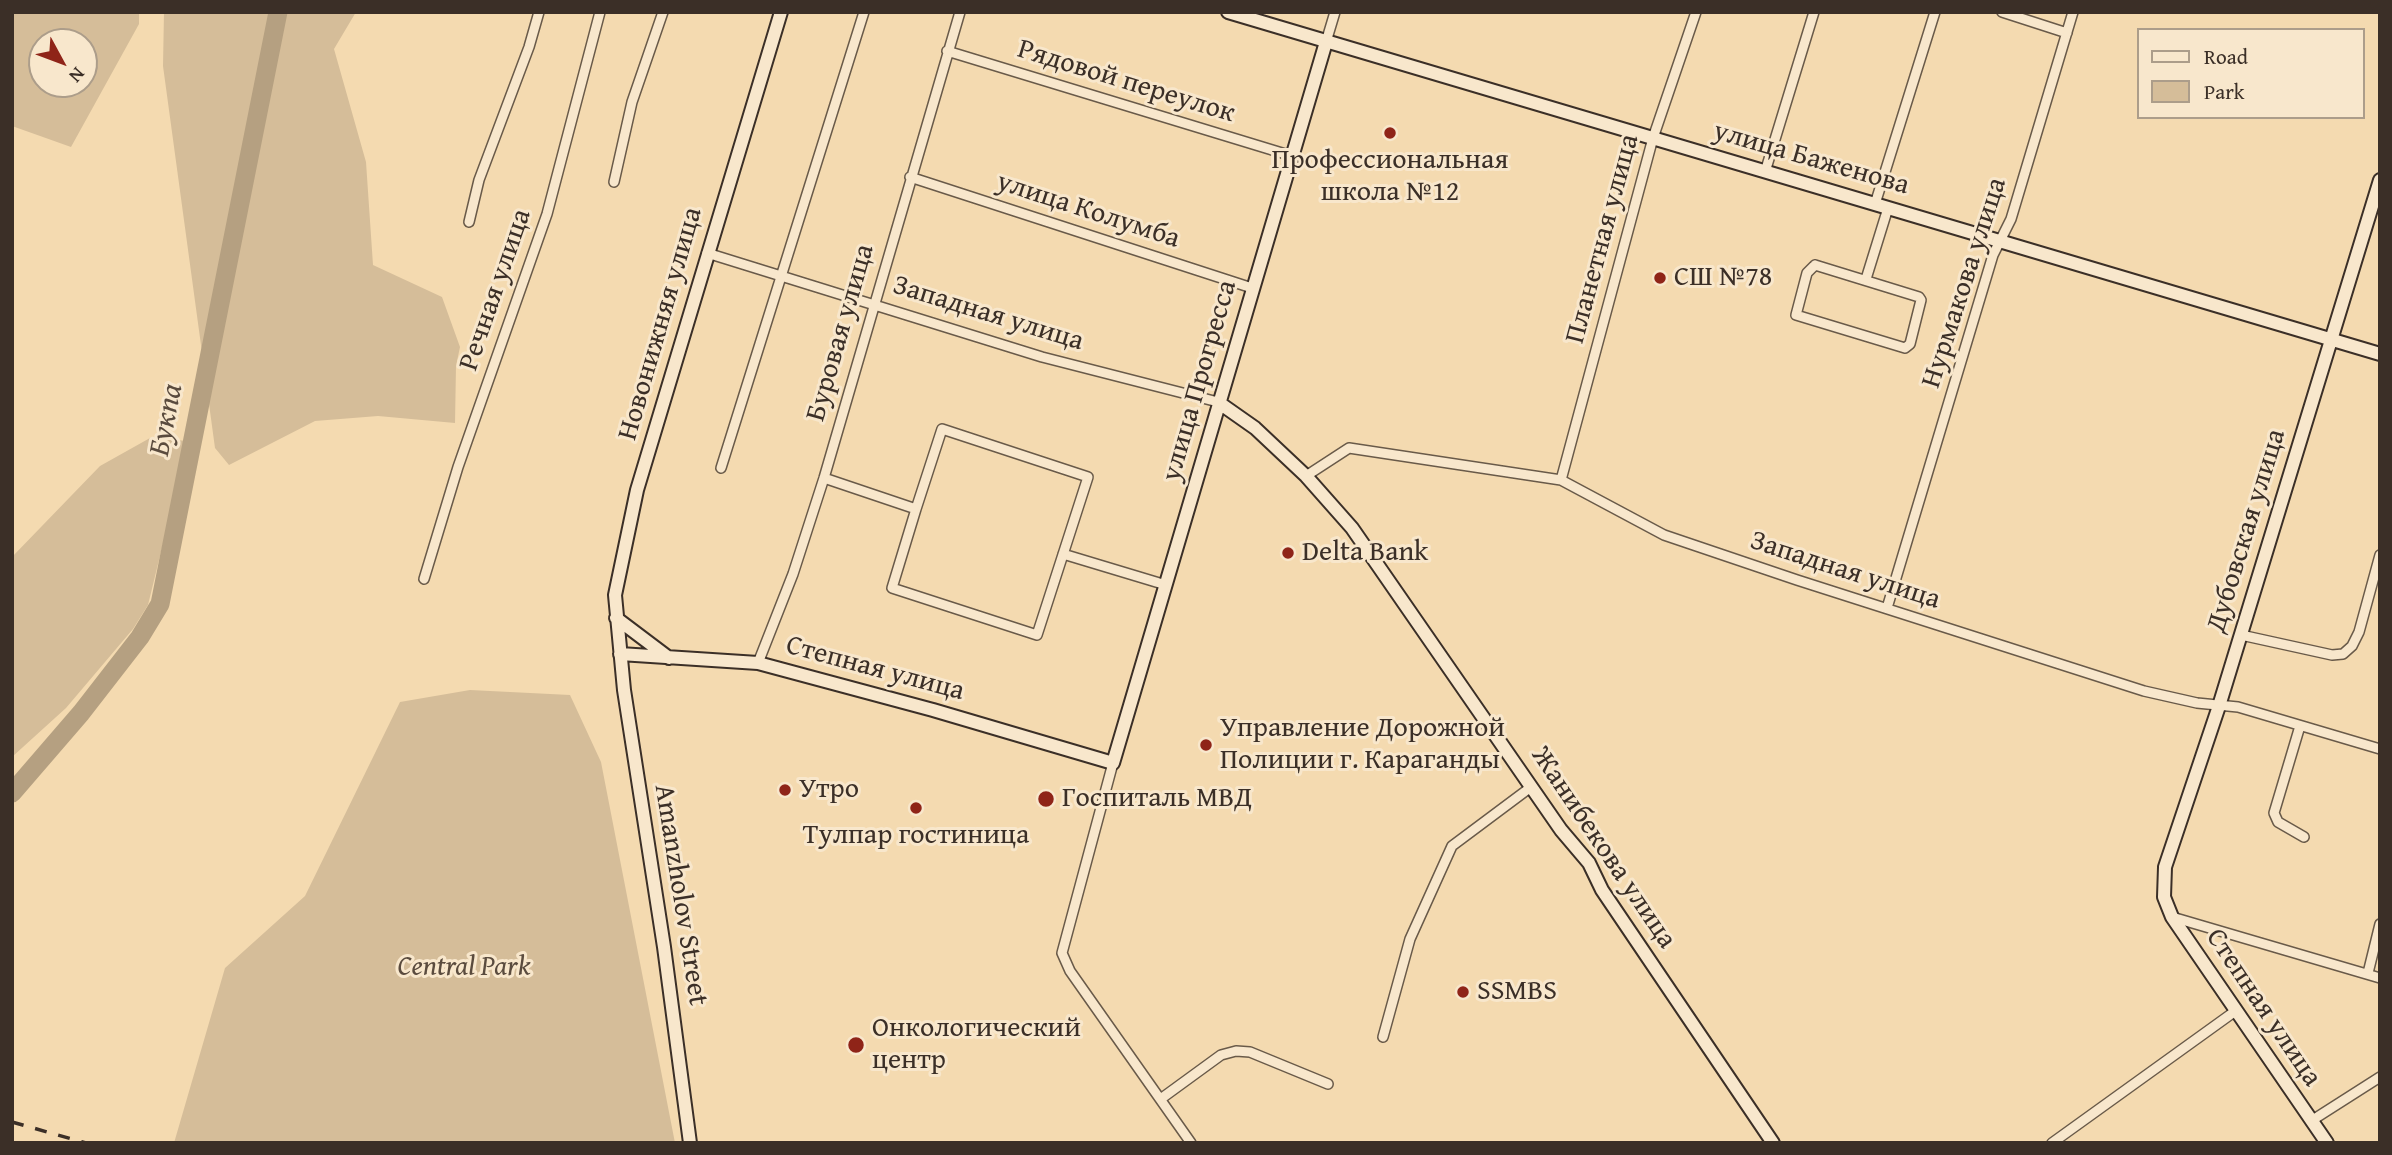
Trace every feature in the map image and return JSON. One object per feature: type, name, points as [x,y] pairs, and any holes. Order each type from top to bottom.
[{"type":"main road","name":"Новонижняя улица","points":[[620,654],[615,618],[617,583],[637,490],[781,12]]},
{"type":"main road","name":"улица Баженова","points":[[1228,12],[2380,354]]},
{"type":"main road","name":"улица Прогресса","points":[[1112,763],[1326,42]]},
{"type":"main road","name":"Дубовская улица","points":[[2164,897],[2165,867],[2219,706],[2332,340],[2374,223],[2380,180]]},
{"type":"main road","name":"Жанибекова улица","points":[[1218,402],[1255,428],[1306,476],[1352,528],[1561,830],[1589,863],[1602,890],[1773,1143]]},
{"type":"main road","points":[[615,618],[669,659]]},
{"type":"main road","name":"Степная улица","points":[[620,654],[758,663],[933,710],[1112,763]]},
{"type":"main road","name":"Amanzholov Street","points":[[620,654],[690,1143]]},
{"type":"main road","name":"Степная улица","points":[[2164,897],[2172,917],[2234,1012],[2327,1143]]},
{"type":"street","points":[[469,222],[479,180],[529,47],[539,12]]},
{"type":"street","name":"Речная улица","points":[[424,579],[458,467],[547,214],[600,12]]},
{"type":"street","points":[[614,182],[632,102],[663,12]]},
{"type":"street","points":[[721,468],[864,12]]},
{"type":"street","name":"Буровая улица","points":[[758,663],[793,574],[824,478],[872,303],[960,12]]},
{"type":"street","name":"улица Прогресса","points":[[1326,42],[1335,12]]},
{"type":"street","name":"Планетная улица","points":[[1561,480],[1653,138],[1696,12]]},
{"type":"street","points":[[1766,172],[1814,12]]},
{"type":"street","points":[[1866,279],[1882,206],[1934,12]]},
{"type":"street","points":[[2002,12],[2067,33]]},
{"type":"street","name":"Нурмакова улица","points":[[1886,608],[1993,255],[2011,219],[2073,12]]},
{"type":"street","name":"Рядовой переулок","points":[[947,51],[1292,156]]},
{"type":"street","name":"улица Колумба","points":[[910,177],[1252,288]]},
{"type":"street","name":"Западная улица","points":[[707,253],[1042,357],[1218,402]]},
{"type":"street","points":[[1812,266],[1866,279],[1921,298],[1908,347],[1815,323],[1796,315],[1807,273],[1812,266]]},
{"type":"street","points":[[942,429],[1088,477],[1037,635],[892,588],[916,509],[942,429]]},
{"type":"street","name":"Западная улица","points":[[1306,476],[1349,448],[1561,480],[1664,535],[1886,608],[2144,691],[2219,706],[2238,707],[2380,749]]},
{"type":"street","points":[[824,478],[916,509]]},
{"type":"street","points":[[1063,554],[1166,585]]},
{"type":"street","points":[[2241,635],[2332,655],[2343,653],[2352,646],[2359,632],[2380,555]]},
{"type":"street","points":[[2300,726],[2274,813],[2278,822],[2304,836]]},
{"type":"street","points":[[1112,763],[1062,953],[1070,971],[1162,1098],[1191,1143]]},
{"type":"street","points":[[1383,1037],[1410,939],[1452,846],[1460,836],[1531,786]]},
{"type":"street","points":[[2172,917],[2380,978]]},
{"type":"street","points":[[2368,973],[2380,924]]},
{"type":"street","points":[[2052,1143],[2234,1012]]},
{"type":"street","points":[[1162,1098],[1221,1055],[1236,1051],[1250,1052],[1328,1084]]},
{"type":"street","points":[[2311,1121],[2380,1077]]},
{"type":"green space","points":[[12,12],[139,12],[139,24],[71,147],[12,126]]},
{"type":"green space","points":[[164,12],[356,12],[334,49],[366,162],[373,265],[442,297],[460,347],[456,366],[455,423],[378,416],[315,421],[229,465],[215,448],[163,66]]},
{"type":"green space","points":[[150,438],[188,441],[148,605],[133,629],[66,708],[12,757],[12,557],[100,466]]},
{"type":"green space","name":"Central Park","points":[[470,690],[570,695],[601,762],[675,1143],[174,1143],[225,968],[305,896],[400,702]]},
{"type":"waterway","name":"Букпа","points":[[12,793],[81,713],[140,637],[160,604],[278,12]]},
{"type":"railway","points":[[12,1122],[86,1143]]},
{"type":"place","name":"Профессиональная школа №12","points":[[1390,133]]},
{"type":"place","name":"СШ №78","points":[[1660,278]]},
{"type":"place","name":"Delta Bank","points":[[1288,553]]},
{"type":"place","name":"Управление Дорожной Полиции г. Караганды","points":[[1206,745]]},
{"type":"place","name":"Утро","points":[[785,790]]},
{"type":"place","name":"Госпиталь МВД","points":[[1046,799]]},
{"type":"place","name":"Тулпар гостиница","points":[[916,808]]},
{"type":"place","name":"SSMBS","points":[[1463,992]]},
{"type":"place","name":"Онкологический центр","points":[[856,1045]]}]
